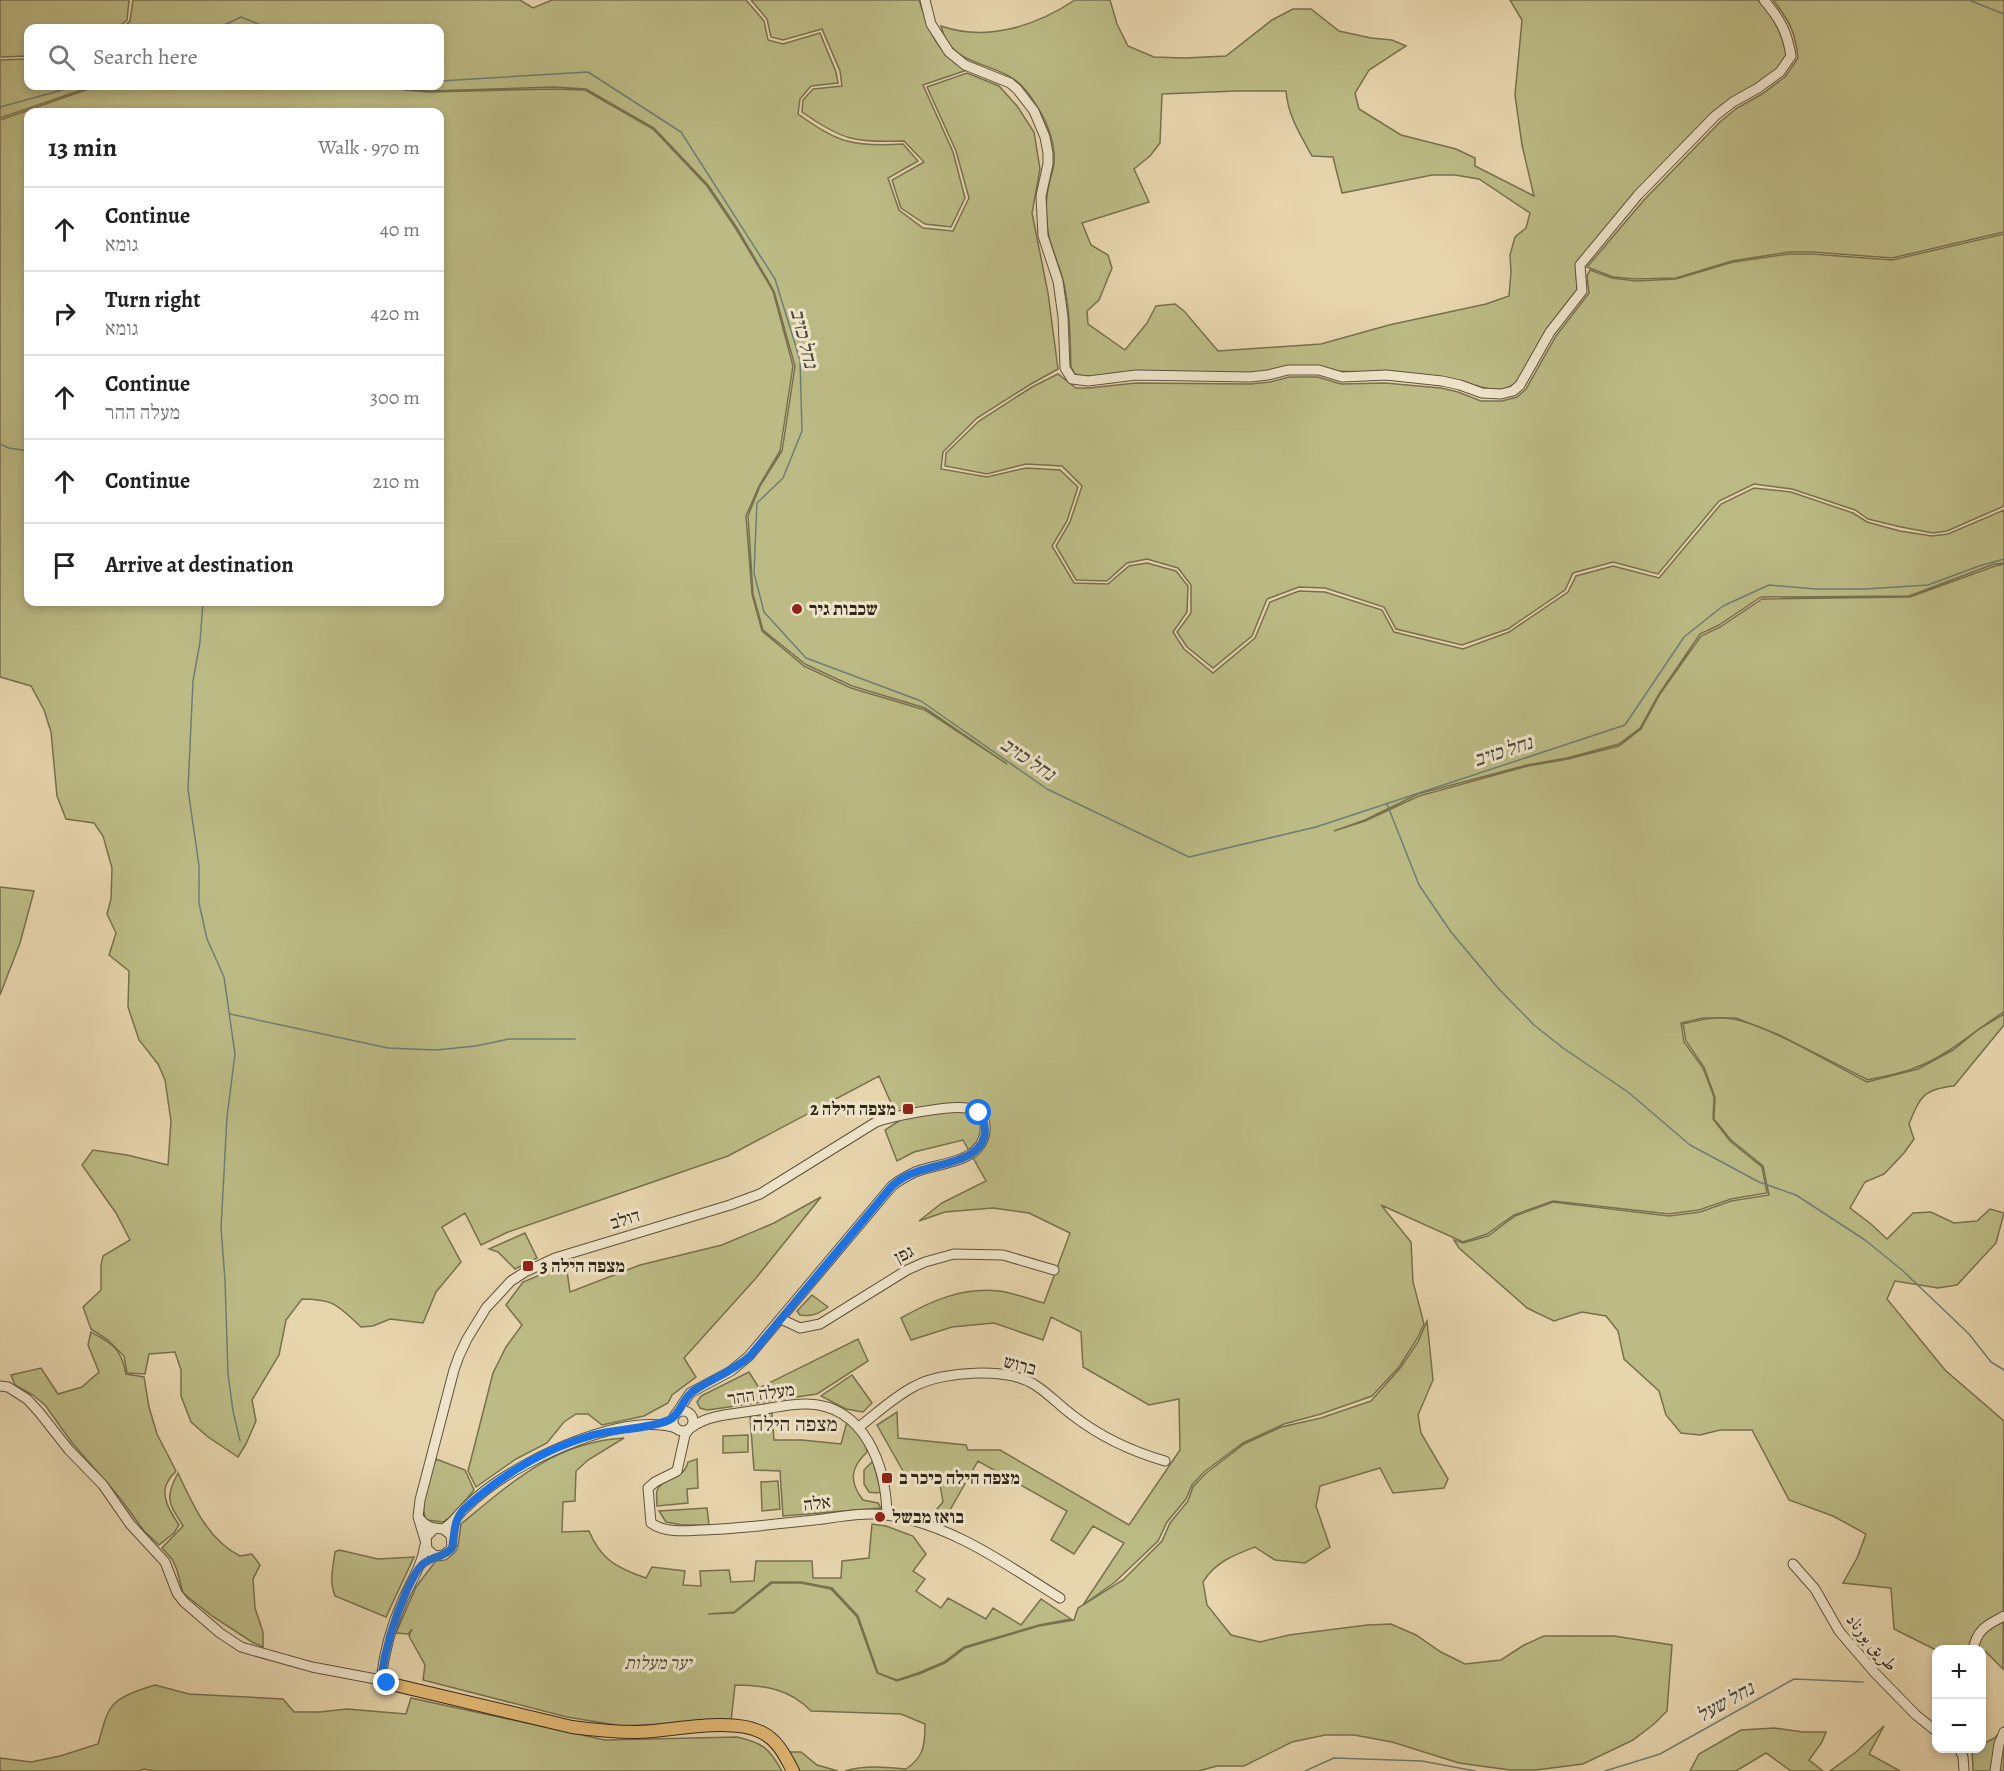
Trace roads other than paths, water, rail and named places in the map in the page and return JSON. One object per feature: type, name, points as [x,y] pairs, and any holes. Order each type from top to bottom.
[{"type":"main road","points":[[381,1680],[561,1724],[600,1731],[637,1732],[717,1726],[746,1727],[762,1732],[773,1740],[785,1755],[793,1771]]},
{"type":"street","points":[[925,0],[931,24],[949,52],[964,65],[1011,83],[1034,111],[1045,136],[1048,164],[1041,196],[1042,227],[1049,259],[1058,281],[1063,317],[1065,368],[1072,379],[1088,381],[1136,375],[1250,377],[1288,370],[1319,370],[1342,377],[1386,375],[1442,381],[1482,393],[1501,394],[1520,385],[1550,332],[1582,291],[1580,265],[1638,195],[1715,116],[1780,72],[1791,56],[1788,37],[1780,21],[1764,0]]},
{"type":"street","name":"דולב","points":[[425,1543],[418,1517],[420,1500],[454,1370],[467,1339],[486,1308],[515,1279],[555,1258],[760,1194],[876,1122],[887,1118],[956,1107],[973,1109],[984,1120],[982,1143],[972,1153],[916,1172],[892,1186],[781,1319]]},
{"type":"street","name":"גפן","points":[[781,1319],[800,1328],[820,1324],[907,1270],[924,1262],[954,1254],[1003,1255],[1054,1270]]},
{"type":"street","points":[[681,1450],[675,1416],[690,1393],[741,1364],[781,1319]]},
{"type":"street","name":"ברוש","points":[[860,1427],[906,1391],[926,1381],[971,1374],[1013,1376],[1034,1384],[1102,1436],[1136,1452],[1165,1461]]},
{"type":"street","points":[[0,1386],[8,1387],[27,1400],[39,1412],[69,1450],[102,1485],[130,1524],[165,1562],[177,1593],[184,1602],[220,1633],[241,1647],[312,1667],[381,1680],[383,1662],[394,1623],[419,1567],[430,1532],[451,1525],[488,1488],[540,1456],[592,1436],[650,1425],[682,1411],[691,1414]]},
{"type":"street","points":[[650,1425],[665,1425],[677,1429],[690,1428],[693,1422],[687,1401],[690,1393]]},
{"type":"street","name":"מעלה ההר","points":[[690,1428],[711,1418],[808,1404],[834,1410],[851,1419],[867,1438],[876,1458],[885,1491],[887,1515]]},
{"type":"street","name":"מעלה ההר","points":[[691,1414],[711,1418]]},
{"type":"street","name":"אלה","points":[[690,1428],[685,1435],[677,1471],[648,1488],[651,1523],[663,1529],[690,1531],[738,1529],[857,1514],[887,1515],[923,1524],[966,1542],[1060,1598]]},
{"type":"street","points":[[419,1567],[432,1558],[448,1553],[452,1548],[458,1516]]},
{"type":"street","points":[[418,1517],[424,1524],[447,1531],[453,1538]]},
{"type":"street","points":[[425,1543],[430,1553],[440,1556]]},
{"type":"street","name":"طريق بورناد","points":[[1793,1564],[1815,1589],[1839,1631],[1875,1673],[1916,1715],[1932,1728]]},
{"type":"street","points":[[1974,1645],[1975,1637],[1985,1626],[2004,1616]]},
{"type":"street","points":[[1995,1771],[1999,1744],[2004,1732]]},
{"type":"street","points":[[1962,1753],[1964,1771]]},
{"type":"waterway","points":[[1969,0],[2004,14]]},
{"type":"waterway","name":"נחל כזיב","points":[[226,24],[241,17],[258,24]]},
{"type":"waterway","name":"נחל כזיב","points":[[444,81],[588,72],[681,132],[775,279],[800,360],[802,431],[783,478],[757,503],[754,573],[764,612],[806,658],[921,701],[1047,789],[1189,857],[1316,827],[1625,725],[1684,637],[1723,606],[1769,585],[1816,589],[1928,585],[2004,559]]},
{"type":"waterway","name":"נחל כזיב","points":[[0,107],[62,90]]},
{"type":"waterway","points":[[0,444],[24,450]]},
{"type":"waterway","points":[[203,606],[200,642],[193,681],[188,789],[199,866],[199,903],[207,939],[224,977],[235,1054],[227,1117],[221,1228],[228,1374],[240,1441]]},
{"type":"waterway","points":[[1387,804],[1419,885],[1451,932],[1498,988],[1534,1025],[1563,1048],[1628,1092],[1690,1145],[1759,1182],[1796,1195],[1865,1240],[1902,1270],[1969,1334],[1991,1362],[2004,1370]]},
{"type":"waterway","points":[[230,1014],[388,1048],[436,1050],[476,1046],[509,1039],[575,1039]]},
{"type":"waterway","name":"נחל שעל","points":[[1605,1771],[1660,1754],[1794,1679],[1863,1682]]},
{"type":"waterway","name":"נחל שעל","points":[[1305,1771],[1334,1758],[1422,1761],[1475,1771]]},
{"type":"place","name":"שכבות גיר","points":[[797,609]]},
{"type":"place","name":"מצפה הילה 2","points":[[908,1109]]},
{"type":"place","name":"מצפה הילה 3","points":[[528,1266]]},
{"type":"place","name":"מצפה הילה כיכר ב","points":[[887,1478]]},
{"type":"place","name":"בואז מבשל","points":[[880,1517]]},
{"type":"district","name":"מצפה הילה","points":[[795,1424]]},
{"type":"park label","name":"יער מעלות","points":[[658,1663]]}]
